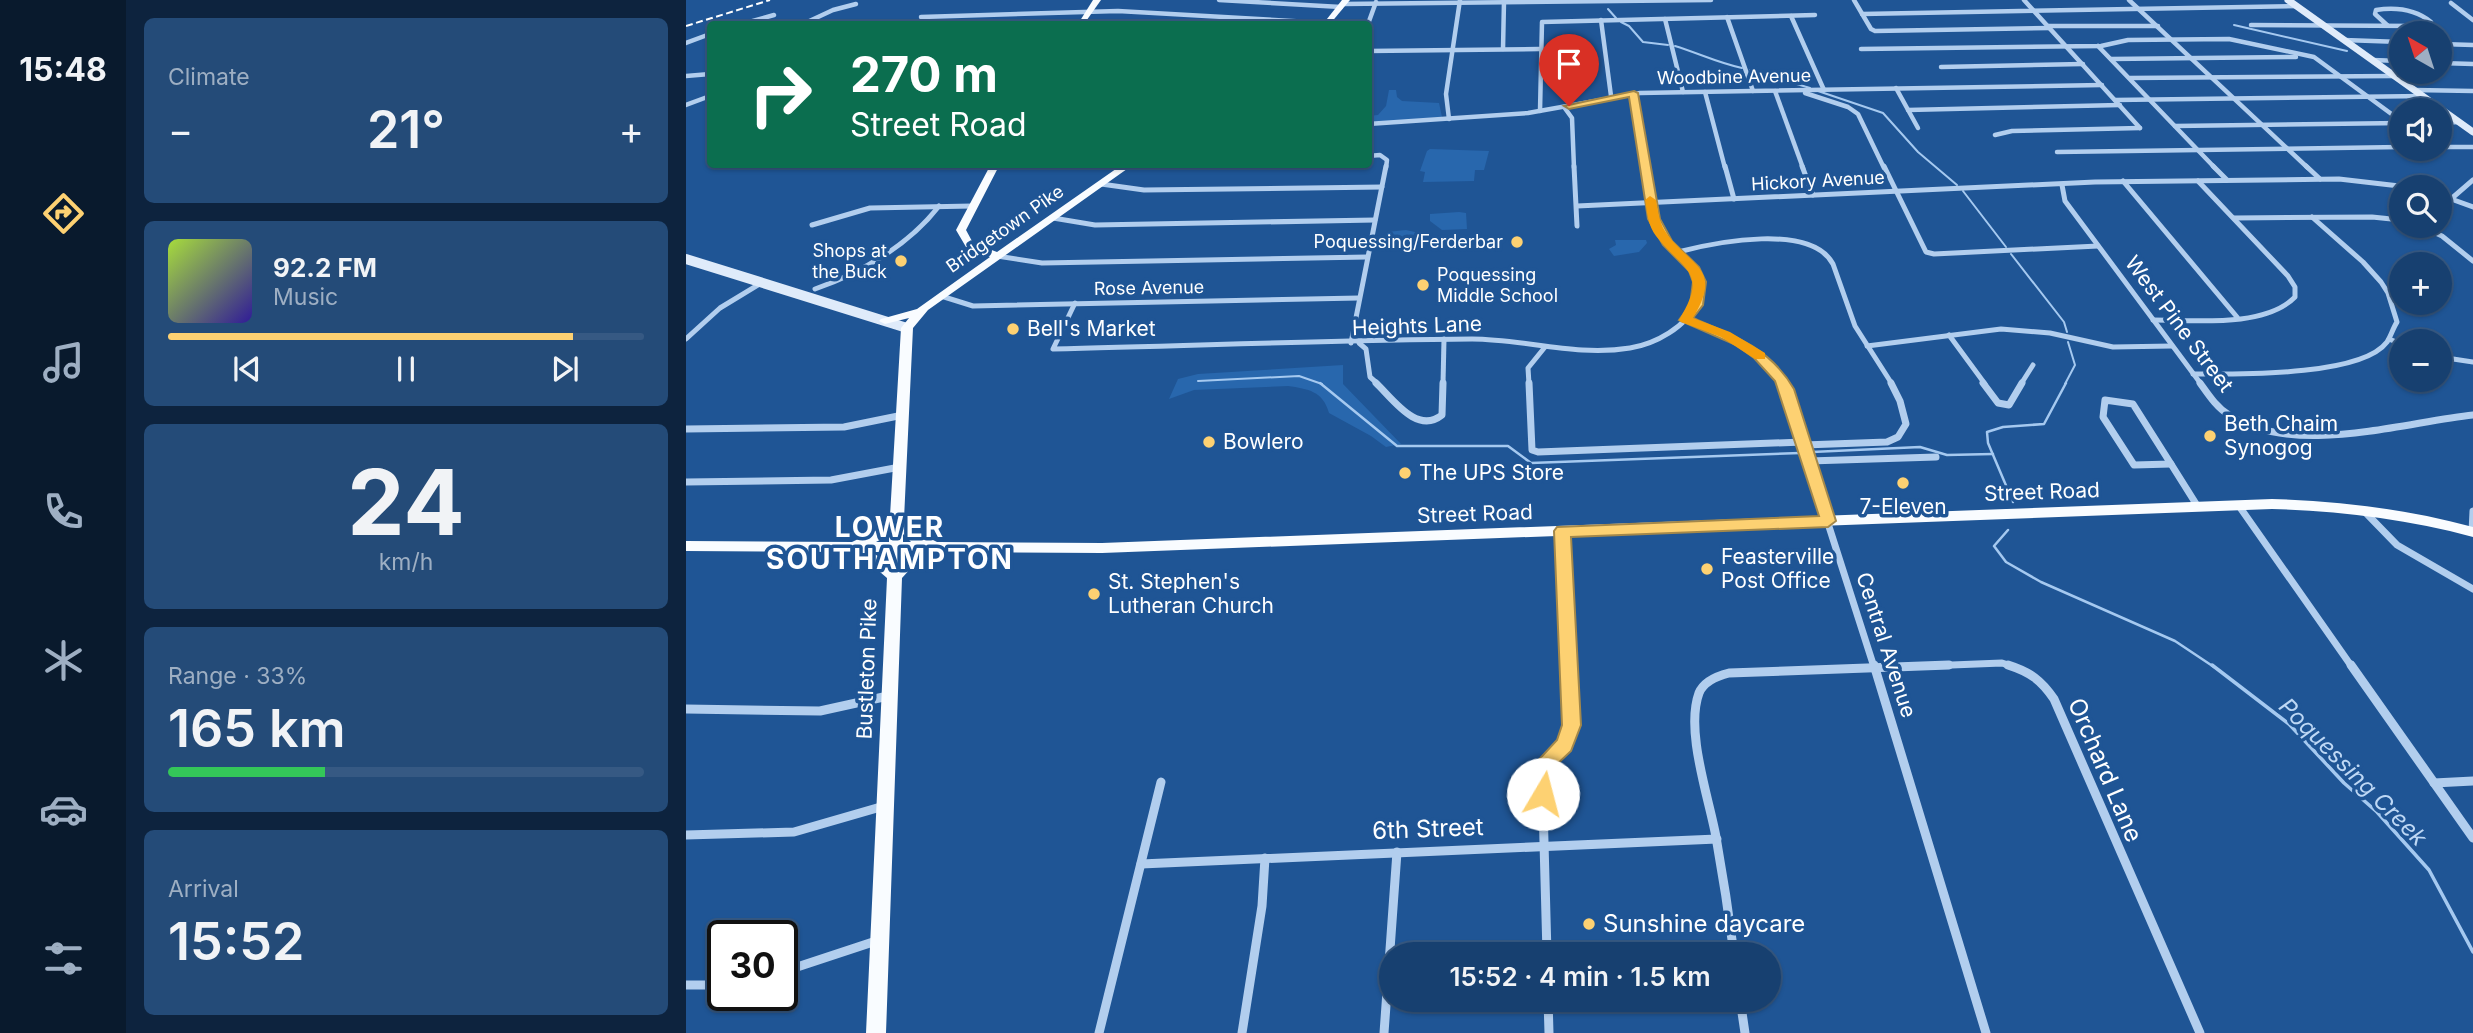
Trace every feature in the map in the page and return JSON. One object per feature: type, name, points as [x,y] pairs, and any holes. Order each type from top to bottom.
[{"type":"main road","points":[[1083,21],[1097,0]]},
{"type":"main road","points":[[1329,21],[1343,4]]},
{"type":"main road","points":[[994,168],[962,225],[963,239],[972,247],[997,256]]},
{"type":"main road","name":"Bridgetown Pike","points":[[907,328],[920,311],[1123,168]]},
{"type":"main road","points":[[885,321],[920,311]]},
{"type":"main road","name":"Bustleton Pike","points":[[876,1033],[888,696],[907,328]]},
{"type":"main road","name":"Street Road","points":[[686,546],[1102,548],[2199,507],[2319,505],[2407,516],[2472,532]]},
{"type":"main road","points":[[847,547],[883,534],[896,519],[916,538],[947,547]]},
{"type":"main road","points":[[847,547],[871,557],[894,576],[912,560],[947,547]]},
{"type":"street","points":[[1219,0],[1343,4],[1710,0],[1715,18]]},
{"type":"street","points":[[1854,0],[1873,30],[2158,26]]},
{"type":"street","points":[[1996,135],[2012,131],[2140,128],[2024,0]]},
{"type":"street","points":[[2129,0],[2320,179]]},
{"type":"street","points":[[2288,0],[2389,72]]},
{"type":"street","points":[[1449,119],[1446,94],[1460,1]]},
{"type":"street","points":[[1503,49],[1504,1]]},
{"type":"street","points":[[1369,21],[1376,2]]},
{"type":"street","points":[[2451,3],[2473,20]]},
{"type":"street","points":[[809,21],[833,10],[856,4]]},
{"type":"street","points":[[1862,15],[2297,6]]},
{"type":"street","points":[[2251,25],[2422,26],[2431,22],[2422,15],[2407,10],[2376,10],[2375,14],[2387,24]]},
{"type":"street","points":[[921,17],[1124,11],[1279,21]]},
{"type":"street","points":[[752,21],[774,15]]},
{"type":"street","points":[[1540,111],[1539,49],[1542,22],[1815,15]]},
{"type":"street","points":[[1791,16],[1825,90]]},
{"type":"street","points":[[1727,18],[1753,91]]},
{"type":"street","points":[[1665,19],[1683,92]]},
{"type":"street","points":[[1601,20],[1611,96]]},
{"type":"street","points":[[686,43],[707,35]]},
{"type":"street","points":[[1861,49],[2098,46],[2128,40],[2231,39],[2319,59],[2389,112]]},
{"type":"street","points":[[2344,40],[2389,42]]},
{"type":"street","points":[[2452,44],[2473,45]]},
{"type":"street","points":[[2098,46],[2227,180]]},
{"type":"street","points":[[1372,51],[1539,49]]},
{"type":"street","points":[[2111,59],[2310,56]]},
{"type":"street","points":[[2372,60],[2389,61]]},
{"type":"street","points":[[2452,63],[2473,64]]},
{"type":"street","points":[[1941,67],[2083,64]]},
{"type":"street","points":[[686,76],[707,75]]},
{"type":"street","points":[[2130,78],[2389,76]]},
{"type":"street","points":[[2406,84],[2473,132]]},
{"type":"street","name":"Woodbine Avenue","points":[[1372,124],[1540,111],[1634,93],[2102,85]]},
{"type":"street","points":[[1896,88],[1918,128]]},
{"type":"street","points":[[1775,90],[1813,195]]},
{"type":"street","points":[[1799,90],[1847,107],[1858,114],[1924,251],[1930,253],[2098,246]]},
{"type":"street","points":[[2414,90],[2473,90]]},
{"type":"street","points":[[1705,92],[1734,199]]},
{"type":"street","points":[[1634,93],[1654,219],[1660,234],[1695,270],[1699,282],[1697,305],[1686,320]]},
{"type":"street","points":[[2115,100],[2423,96]]},
{"type":"street","points":[[686,106],[707,97]]},
{"type":"street","points":[[1908,110],[2120,105]]},
{"type":"street","points":[[1564,107],[1572,118],[1577,226]]},
{"type":"street","points":[[2175,126],[2389,122]]},
{"type":"street","points":[[2452,122],[2459,122]]},
{"type":"street","points":[[2452,147],[2473,146]]},
{"type":"street","points":[[2057,152],[2389,147]]},
{"type":"street","points":[[1351,343],[1387,160],[1383,156],[1372,156]]},
{"type":"street","name":"Hickory Avenue","points":[[1577,206],[2123,181],[2320,179],[2366,180],[2389,184]]},
{"type":"street","points":[[2452,198],[2473,180]]},
{"type":"street","points":[[2123,181],[2237,317]]},
{"type":"street","points":[[2152,320],[2237,317],[2278,312],[2290,305],[2296,293],[2288,276],[2197,181]]},
{"type":"street","points":[[1101,184],[1143,190],[1382,187]]},
{"type":"street","name":"West Pine Street","points":[[2062,185],[2065,201],[2152,320],[2227,415],[2243,424],[2268,432],[2294,434],[2358,431],[2473,415]]},
{"type":"street","points":[[2452,199],[2473,207]]},
{"type":"street","points":[[866,209],[867,201]]},
{"type":"street","points":[[815,289],[839,281],[920,228],[939,206]]},
{"type":"street","points":[[812,225],[866,209],[972,206]]},
{"type":"street","points":[[1052,218],[1095,225],[1375,220]]},
{"type":"street","points":[[2234,218],[2389,219]]},
{"type":"street","points":[[2312,218],[2358,260],[2387,292],[2397,317],[2393,329]]},
{"type":"street","points":[[2444,238],[2473,261]]},
{"type":"street","points":[[1545,347],[1528,368],[1532,450],[1880,443],[1892,440],[1902,433],[1906,419],[1889,379],[1854,325],[1828,256],[1816,246],[1796,240],[1703,245],[1678,252]]},
{"type":"street","points":[[997,256],[1042,263],[1367,257]]},
{"type":"street","points":[[686,259],[907,328]]},
{"type":"street","points":[[686,339],[720,308],[763,282]]},
{"type":"street","name":"Rose Avenue","points":[[941,296],[972,306],[1359,298]]},
{"type":"street","name":"Heights Lane","points":[[1074,303],[1053,349],[1444,339],[1505,340],[1579,352],[1623,349],[1661,336],[1686,320]]},
{"type":"street","name":"Central Avenue","points":[[1686,320],[1740,342],[1770,365],[1787,389],[1986,1033]]},
{"type":"street","points":[[1867,346],[2018,329],[2113,347],[2172,345]]},
{"type":"street","points":[[1949,335],[1998,403],[2010,405],[2033,365]]},
{"type":"street","points":[[1359,343],[1366,349],[1370,377],[1421,422],[1432,421],[1442,415],[1444,339]]},
{"type":"street","points":[[2193,374],[2311,370],[2338,366],[2370,355],[2389,339]]},
{"type":"street","points":[[2452,359],[2472,363]]},
{"type":"street","points":[[2171,464],[2134,465],[2102,417],[2105,400],[2133,404],[2199,507]]},
{"type":"street","points":[[686,429],[844,426],[904,414]]},
{"type":"street","points":[[1809,461],[1936,457]]},
{"type":"street","points":[[686,482],[831,480],[901,466]]},
{"type":"street","points":[[2239,506],[2473,838]]},
{"type":"street","points":[[2362,509],[2397,545],[2473,589]]},
{"type":"street","points":[[2472,532],[2473,512]]},
{"type":"street","points":[[1547,942],[1542,766],[1564,745],[1572,725],[1562,531]]},
{"type":"street","name":"Orchard Lane","points":[[1717,839],[1695,730],[1696,705],[1703,685],[1714,678],[1729,673],[1875,667],[2001,663],[2020,667],[2043,683],[2054,699],[2200,1033]]},
{"type":"street","points":[[686,709],[820,711],[888,696]]},
{"type":"street","points":[[2434,783],[2473,781]]},
{"type":"street","points":[[1099,1033],[1161,782]]},
{"type":"street","points":[[686,835],[794,832],[884,806]]},
{"type":"street","points":[[1717,839],[1732,942]]},
{"type":"street","name":"6th Street","points":[[1141,864],[1717,839]]},
{"type":"street","points":[[1384,1033],[1397,852]]},
{"type":"street","points":[[1242,1033],[1262,906],[1265,858]]},
{"type":"street","points":[[798,967],[879,940]]},
{"type":"street","points":[[686,985],[707,985]]},
{"type":"street","points":[[1548,1012],[1549,1033]]},
{"type":"street","points":[[1742,1012],[1745,1033]]},
{"type":"shaded area","points":[[1389,90],[1396,90],[1397,97],[1402,101],[1439,103],[1442,117],[1372,123],[1372,116],[1378,115],[1386,106]]},
{"type":"shaded area","points":[[1430,149],[1489,151],[1484,170],[1475,170],[1474,181],[1423,182],[1425,172],[1420,171]]},
{"type":"shaded area","points":[[1466,213],[1467,229],[1442,230],[1430,221],[1430,214]]},
{"type":"shaded area","points":[[1387,232],[1415,232],[1421,239],[1417,248],[1383,248]]},
{"type":"shaded area","points":[[1615,240],[1646,240],[1647,243],[1639,252],[1614,256],[1609,249],[1616,245]]},
{"type":"shaded area","points":[[1343,365],[1343,384],[1401,444],[1386,447],[1329,413],[1319,396],[1302,388],[1288,386],[1194,390],[1169,399],[1178,379],[1198,374]]},
{"type":"waterway","points":[[1608,9],[1616,18]]},
{"type":"waterway","points":[[1621,22],[1629,26],[1643,42],[1668,45]]},
{"type":"waterway","points":[[2234,25],[2347,51]]},
{"type":"waterway","points":[[1675,46],[1742,68]]},
{"type":"waterway","points":[[1750,70],[1810,88]]},
{"type":"waterway","points":[[1818,91],[1883,113],[1918,152],[1957,185]]},
{"type":"waterway","points":[[1963,191],[2006,247]]},
{"type":"waterway","points":[[2011,254],[2064,322],[2067,332]]},
{"type":"waterway","points":[[2065,384],[2075,365],[2068,342]]},
{"type":"waterway","points":[[1198,381],[1299,376],[1321,384]]},
{"type":"waterway","points":[[1993,454],[1987,432],[2003,427],[2044,424],[2066,383]]},
{"type":"waterway","points":[[1321,384],[1397,446],[1508,446],[1531,463],[1800,453]]},
{"type":"waterway","points":[[1812,452],[1920,447],[1947,455],[1993,454]]},
{"type":"waterway","points":[[1993,454],[2013,502]]},
{"type":"waterway","name":"Poquessing Creek","points":[[2008,530],[1994,546],[2006,562],[2041,582],[2175,641],[2214,667]]},
{"type":"waterway","name":"Poquessing Creek","points":[[2212,665],[2289,724],[2344,783],[2377,812],[2429,870],[2473,952]]},
{"type":"railway","points":[[686,26],[770,0]]},
{"type":"slow traffic","points":[[1650,200],[1660,234],[1689,262],[1698,278],[1699,297],[1686,320],[1740,342],[1760,356]]},
{"type":"place","name":"Poquessing/Ferderbar","points":[[1517,242]]},
{"type":"place","name":"Shops at the Buck","points":[[901,261]]},
{"type":"place","name":"Poquessing Middle School","points":[[1423,285]]},
{"type":"place","name":"Bell's Market","points":[[1013,329]]},
{"type":"place","name":"Beth Chaim Synogog","points":[[2210,436]]},
{"type":"place","name":"Bowlero","points":[[1209,442]]},
{"type":"place","name":"The UPS Store","points":[[1405,473]]},
{"type":"place","name":"7-Eleven","points":[[1903,483]]},
{"type":"place","name":"Feasterville Post Office","points":[[1707,569]]},
{"type":"place","name":"St. Stephen's Lutheran Church","points":[[1094,594]]},
{"type":"place","name":"Sunshine daycare","points":[[1589,924]]},
{"type":"district","name":"LOWER SOUTHAMPTON","points":[[890,543]]},
{"type":"route","points":[[1543,794],[1542,766],[1564,745],[1572,725],[1562,531],[1828,521],[1787,389],[1781,379],[1759,355],[1740,342],[1686,320],[1697,305],[1699,282],[1695,270],[1660,234],[1654,219],[1634,93],[1569,106]]}]
